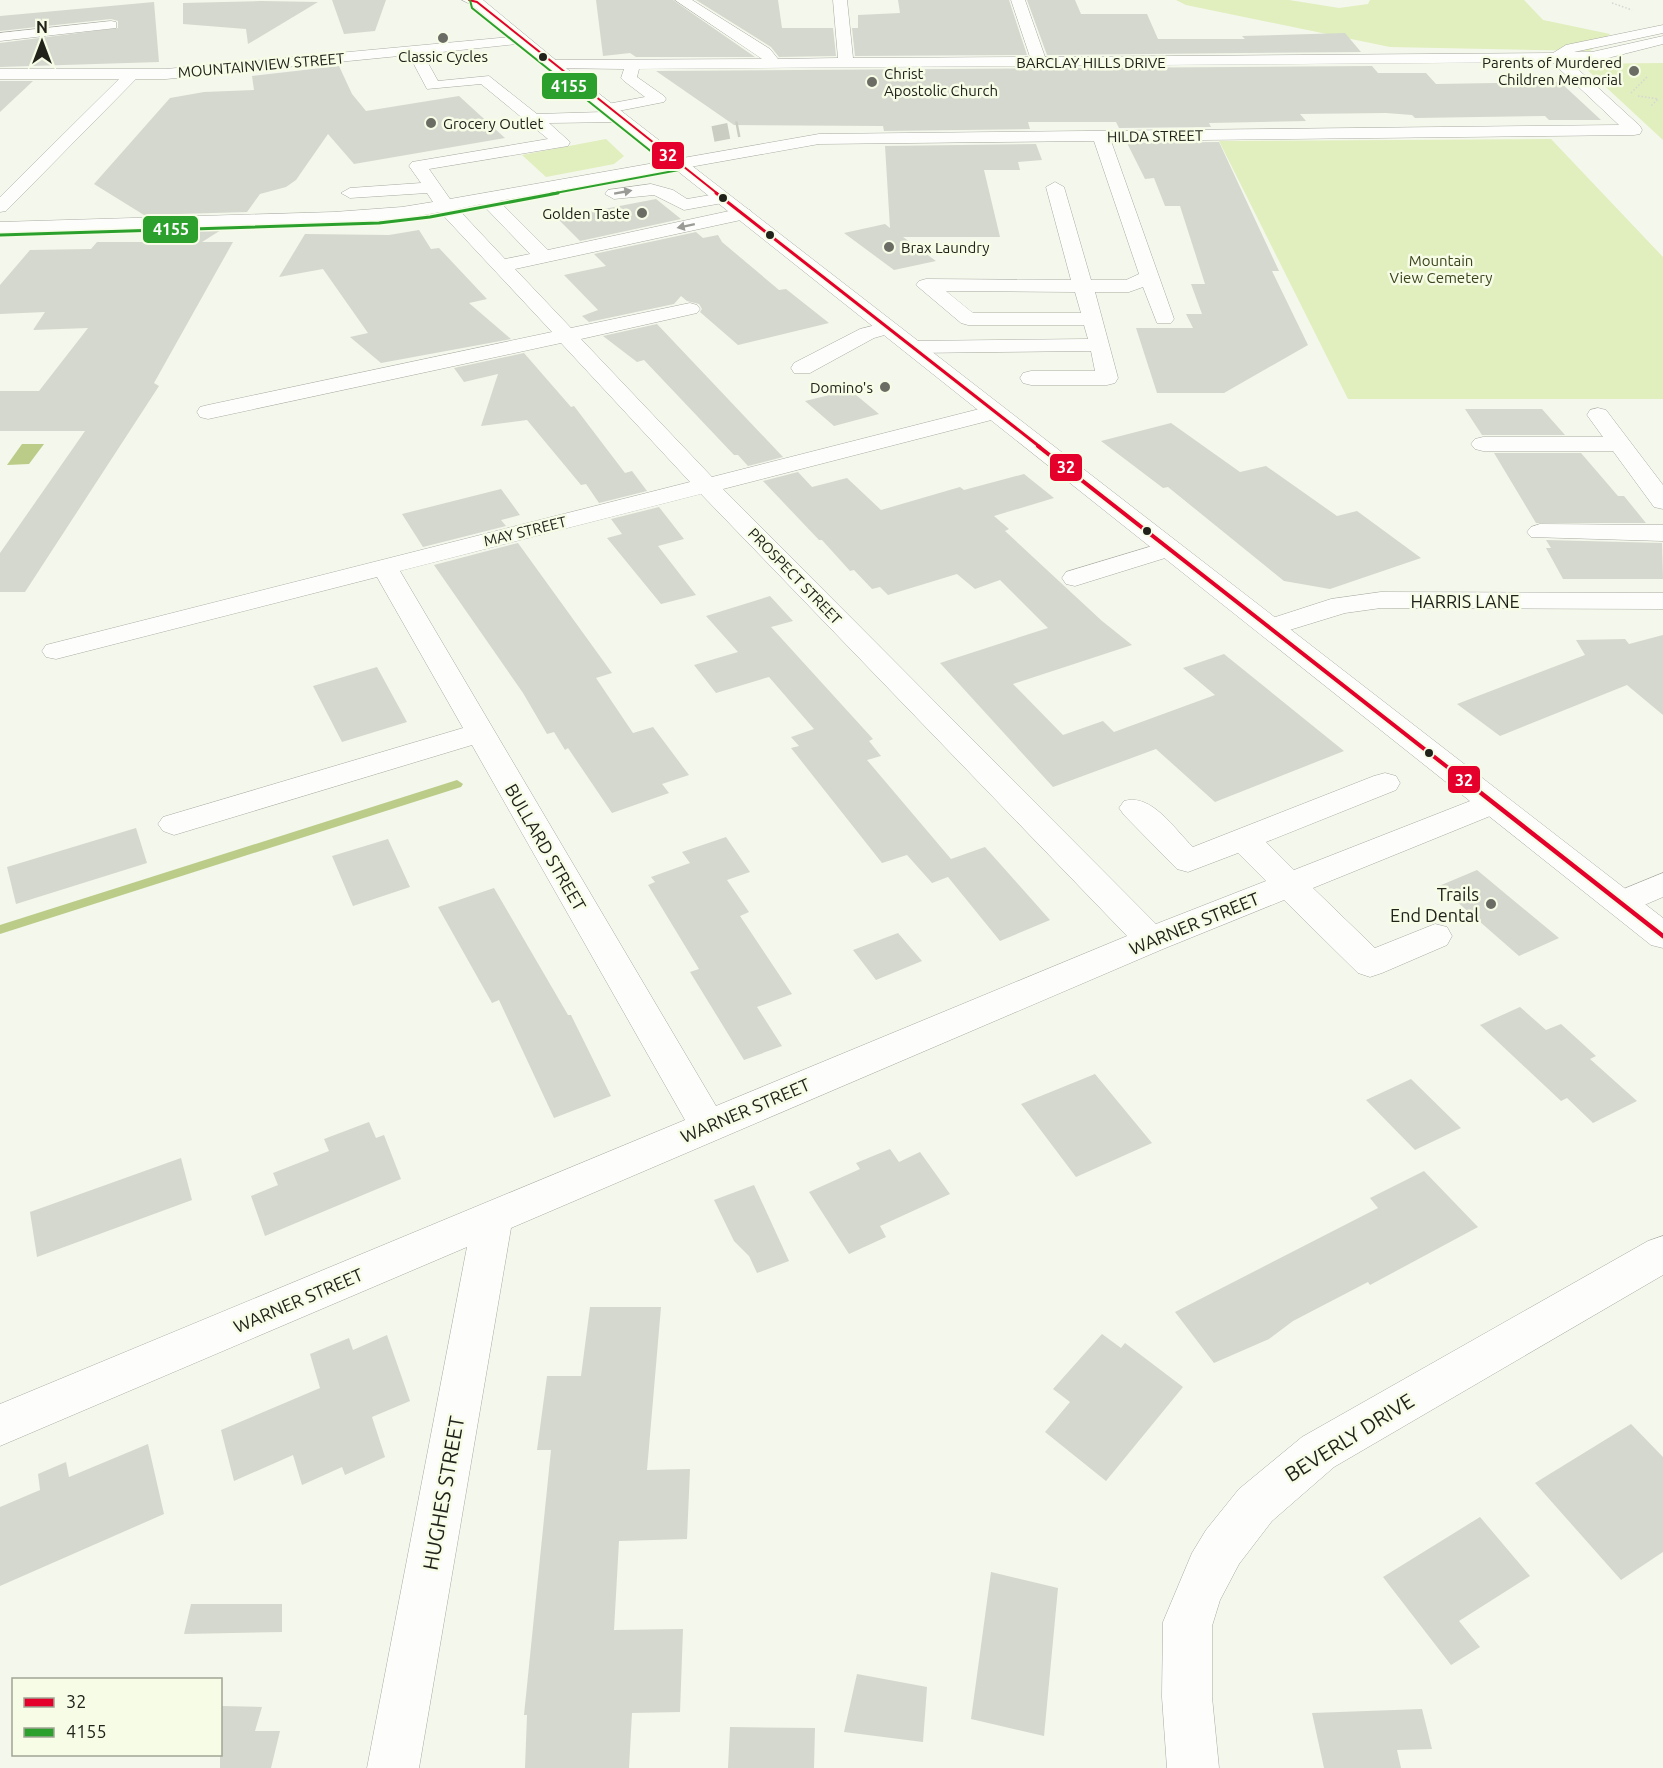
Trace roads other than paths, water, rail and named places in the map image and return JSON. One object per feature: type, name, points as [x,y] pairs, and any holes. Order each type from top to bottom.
[{"type":"street","points":[[682,0],[765,52],[774,64]]},
{"type":"street","points":[[840,0],[846,64]]},
{"type":"street","points":[[1018,0],[1039,62]]},
{"type":"street","points":[[475,1],[521,40],[1663,936]]},
{"type":"street","points":[[0,37],[111,25]]},
{"type":"street","name":"BARCLAY HILLS DRIVE","points":[[1556,57],[1571,48],[1638,33],[1663,38]]},
{"type":"street","name":"BARCLAY HILLS DRIVE","points":[[553,65],[631,71],[650,65],[716,64],[1592,57],[1663,38]]},
{"type":"street","name":"MOUNTAINVIEW STREET","points":[[0,74],[180,73],[521,40]]},
{"type":"street","points":[[650,65],[647,52],[688,48],[716,64]]},
{"type":"street","points":[[414,50],[433,86],[484,79],[562,142],[510,151]]},
{"type":"street","name":"HILDA STREET","points":[[3,231],[354,218],[446,207],[801,141],[1635,130],[1556,57]]},
{"type":"street","points":[[533,119],[613,112],[658,99],[631,71]]},
{"type":"street","points":[[631,71],[686,74]]},
{"type":"street","points":[[0,207],[132,74]]},
{"type":"street","points":[[533,119],[574,108],[594,97]]},
{"type":"street","points":[[782,129],[801,141]]},
{"type":"street","points":[[1101,136],[1164,319]]},
{"type":"street","points":[[714,142],[730,154]]},
{"type":"street","points":[[510,151],[526,169]]},
{"type":"street","name":"PROSPECT STREET","points":[[510,151],[418,166],[446,207],[565,337],[706,485],[1151,940]]},
{"type":"street","points":[[350,193],[403,191],[452,183]]},
{"type":"street","points":[[1031,378],[1107,378],[1100,345],[1055,187]]},
{"type":"street","points":[[504,216],[642,189],[668,192],[684,205],[732,206]]},
{"type":"street","points":[[487,199],[544,257]]},
{"type":"street","points":[[500,266],[544,257],[732,206]]},
{"type":"street","points":[[1092,319],[968,319],[926,285],[1130,286],[1151,276]]},
{"type":"street","points":[[208,412],[690,309]]},
{"type":"street","points":[[802,369],[867,333],[888,328]]},
{"type":"street","points":[[913,347],[1100,345]]},
{"type":"street","name":"MAY STREET","points":[[56,651],[995,412]]},
{"type":"street","points":[[1598,415],[1663,502]]},
{"type":"street","points":[[1483,444],[1619,444]]},
{"type":"street","points":[[1540,532],[1663,533]]},
{"type":"street","points":[[1075,578],[1169,549]]},
{"type":"street","name":"BULLARD STREET","points":[[384,567],[708,1126]]},
{"type":"street","name":"HARRIS LANE","points":[[1270,628],[1341,605],[1382,600],[1663,601]]},
{"type":"street","points":[[174,824],[480,733]]},
{"type":"street","points":[[1135,808],[1188,861],[1385,783]]},
{"type":"street","name":"WARNER STREET","points":[[0,1425],[1151,940],[1494,803]]},
{"type":"street","points":[[1243,839],[1370,964],[1436,936]]},
{"type":"street","points":[[1621,903],[1663,884]]},
{"type":"street","name":"HUGHES STREET","points":[[393,1768],[493,1218]]},
{"type":"street","name":"BEVERLY DRIVE","points":[[1193,1768],[1186,1682],[1187,1624],[1210,1568],[1241,1519],[1279,1479],[1318,1452],[1663,1254]]},
{"type":"waterway","points":[[0,930],[457,784]]},
{"type":"tunnel","points":[[713,134],[739,129]]},
{"type":"place","name":"Classic Cycles","points":[[443,38]]},
{"type":"place","name":"Parents of Murdered Children Memorial","points":[[1634,71]]},
{"type":"place","name":"Christ Apostolic Church","points":[[872,82]]},
{"type":"place","name":"Grocery Outlet","points":[[431,123]]},
{"type":"place","name":"Golden Taste","points":[[642,213]]},
{"type":"place","name":"Brax Laundry","points":[[889,247]]},
{"type":"place","name":"Domino's","points":[[885,387]]},
{"type":"place","name":"Trails End Dental","points":[[1491,904]]},
{"type":"park label","name":"Mountain View Cemetery","points":[[1441,268]]}]
